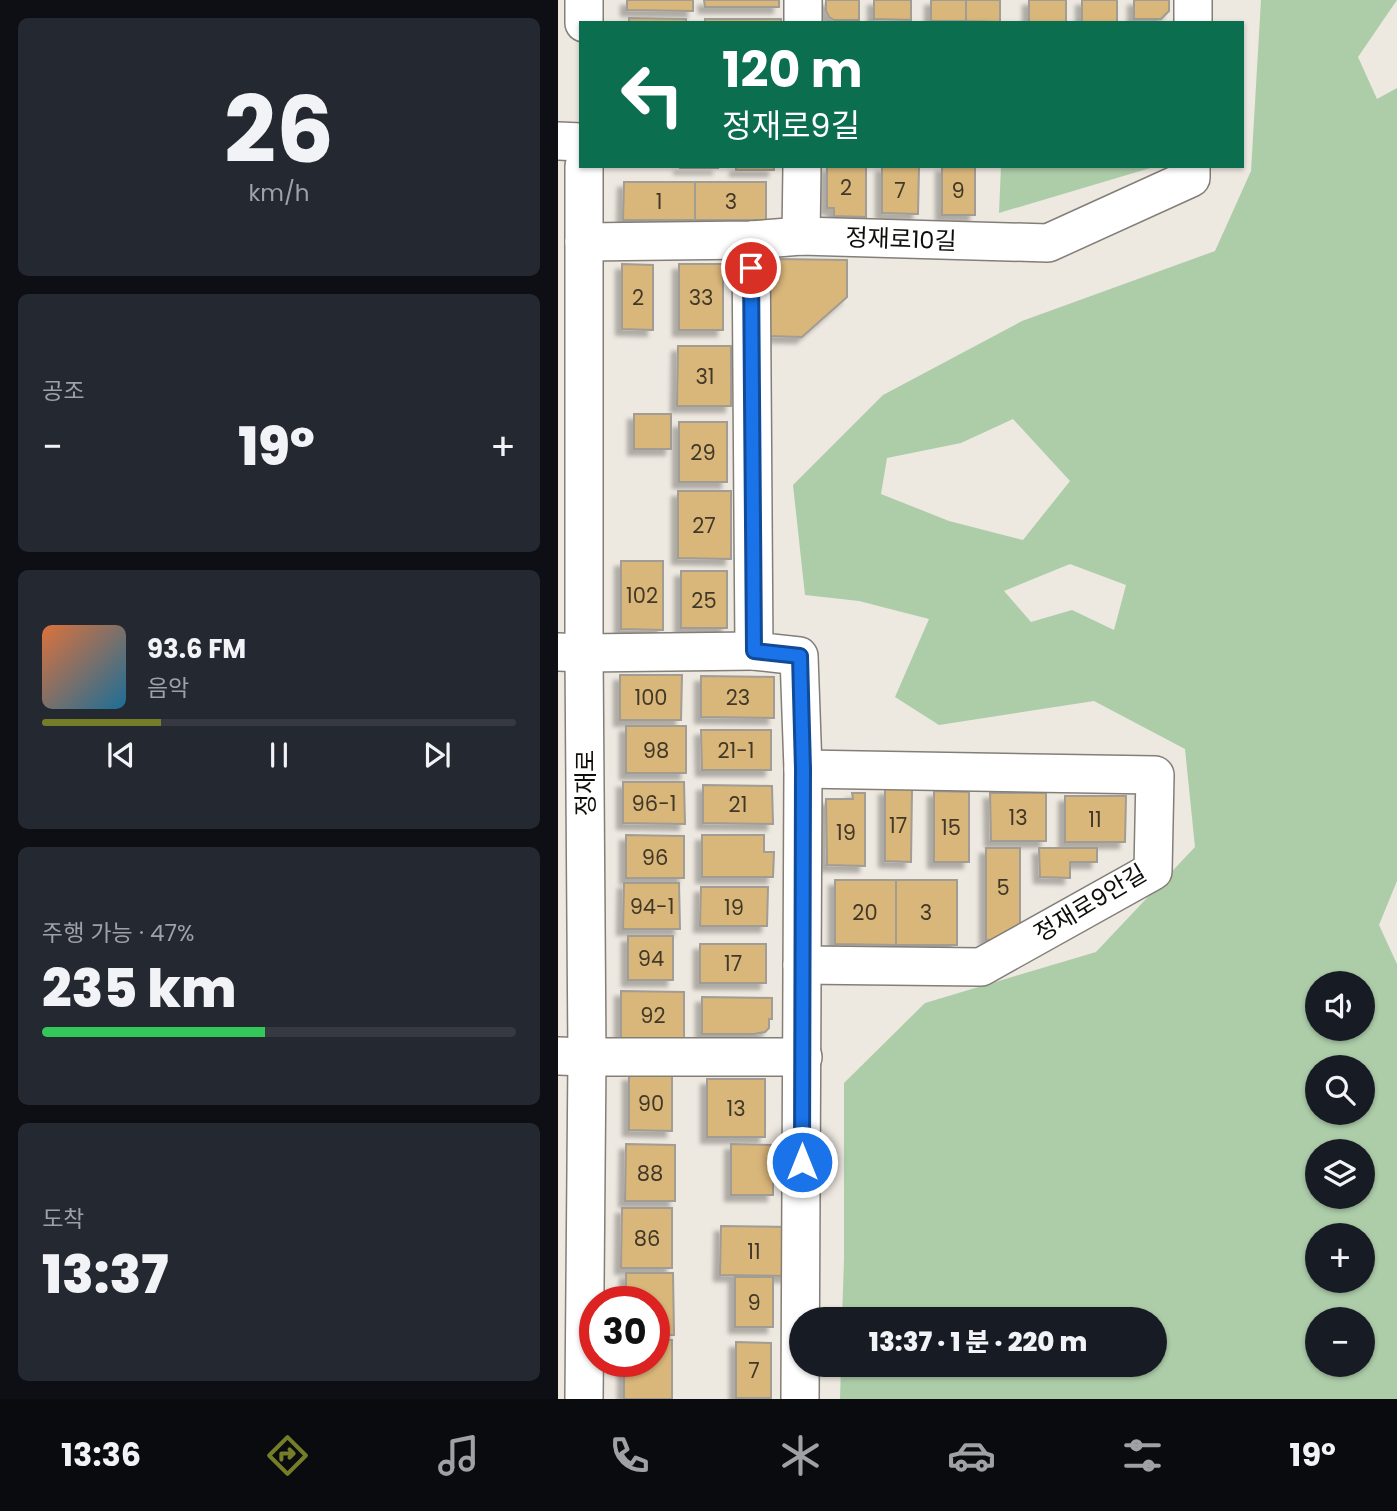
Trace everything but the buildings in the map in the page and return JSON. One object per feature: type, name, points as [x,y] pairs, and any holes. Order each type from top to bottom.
[{"type":"street","points":[[584,0],[584,21]]},
{"type":"street","points":[[803,0],[803,21]]},
{"type":"street","points":[[1193,0],[1193,21]]},
{"type":"street","points":[[558,141],[579,142]]},
{"type":"street","name":"정재로","points":[[584,168],[571,652],[572,1057],[584,1399]]},
{"type":"street","points":[[801,236],[802,168]]},
{"type":"street","name":"정재로10길","points":[[584,242],[751,240],[801,236],[1047,243],[1191,178],[1191,168]]},
{"type":"street","points":[[751,240],[754,651]]},
{"type":"street","points":[[571,652],[754,651],[800,656],[803,769],[800,1399]]},
{"type":"street","name":"정재로9안길","points":[[802,965],[981,967],[1153,871],[1155,775],[803,769]]},
{"type":"street","points":[[572,1057],[803,1057]]},
{"type":"green space","points":[[1261,0],[1397,0],[1358,57],[1377,99],[1397,88],[1397,881],[1379,925],[1397,964],[1397,1399],[840,1399],[841,1377],[1167,1377],[1167,1307],[842,1307],[844,1083],[925,1003],[1096,952],[1195,847],[1185,749],[1094,701],[939,725],[895,697],[929,619],[859,601],[805,595],[793,485],[883,395],[1022,321],[1215,251],[1251,171]],"holes":[[[1013,419],[1070,481],[1023,540],[949,521],[881,494],[887,458],[961,443]],[[1070,564],[1126,585],[1114,630],[1072,610],[1031,622],[1004,591]]]},
{"type":"green space","points":[[1001,168],[1150,168],[999,213]]},
{"type":"route","points":[[751,268],[754,651],[800,656],[803,769],[802,1162]]}]
